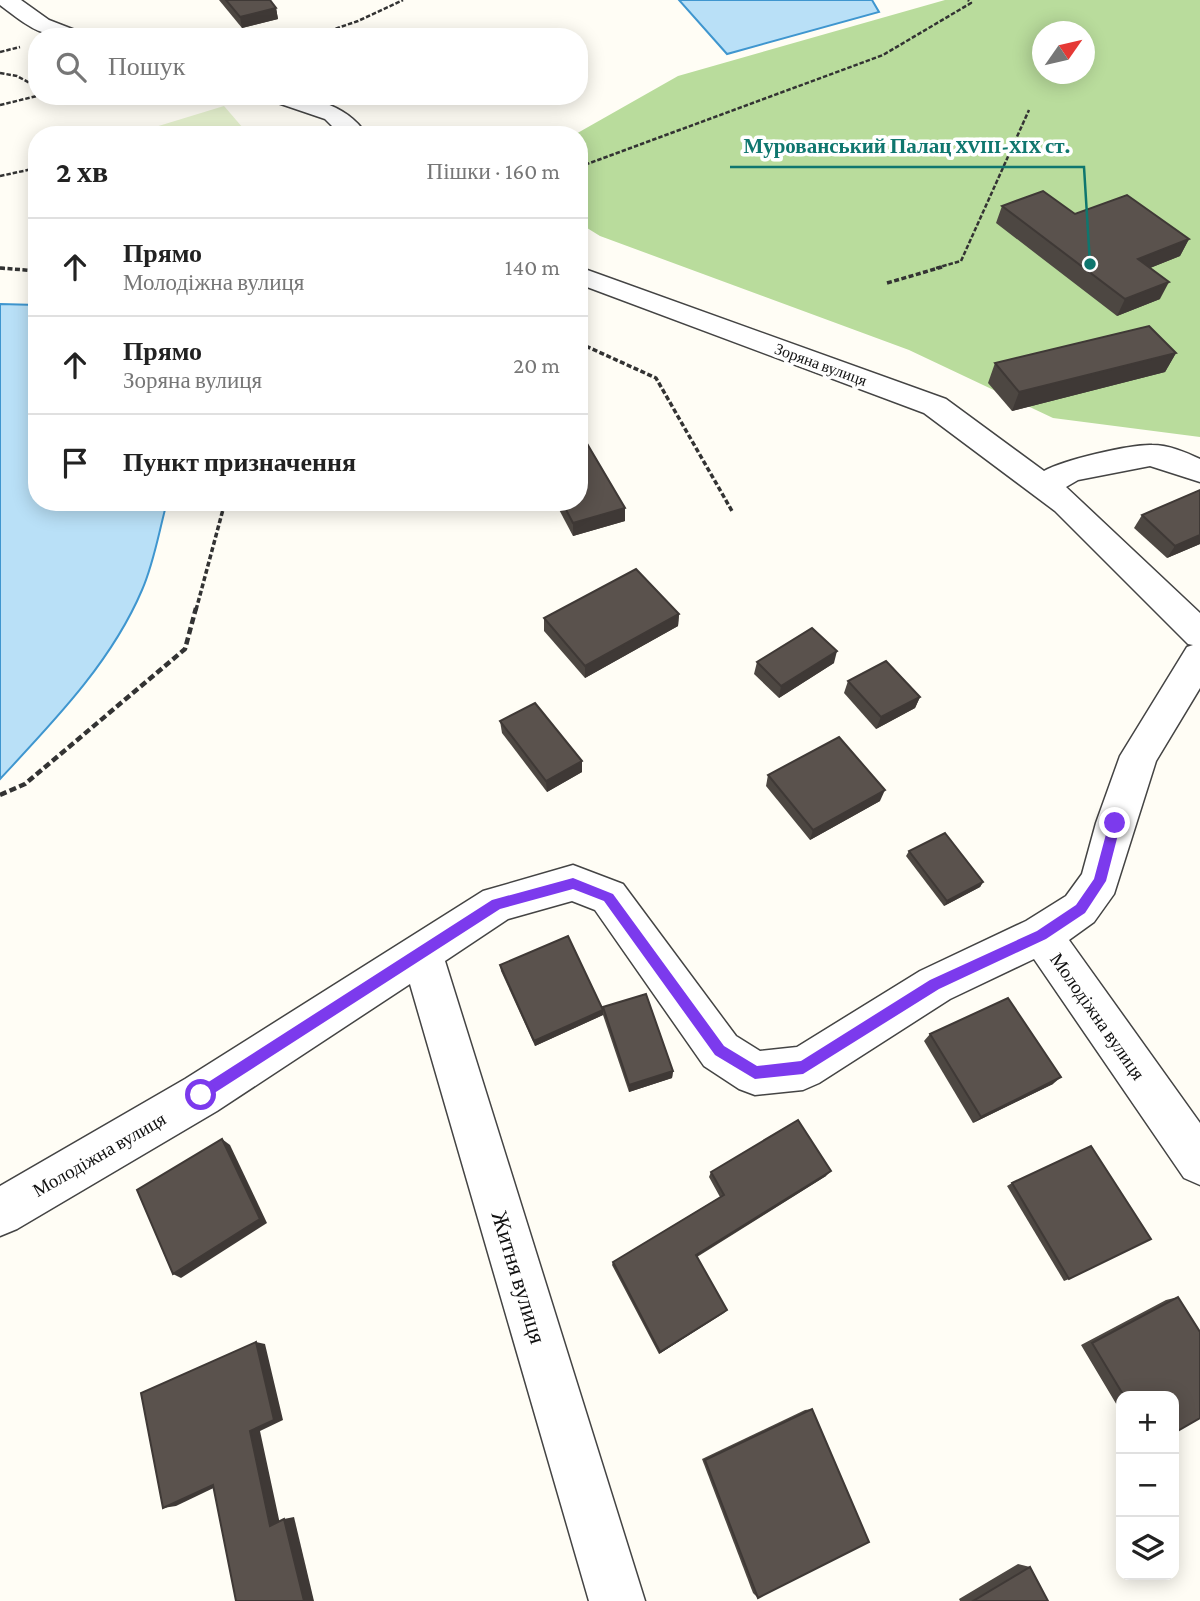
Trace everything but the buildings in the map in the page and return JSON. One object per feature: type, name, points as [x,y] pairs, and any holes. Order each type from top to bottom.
[{"type":"street","points":[[7,0],[48,28]]},
{"type":"street","points":[[306,105],[333,114],[346,126]]},
{"type":"street","name":"Зоряна вулиця","points":[[588,278],[935,405],[1045,485],[1200,634]]},
{"type":"street","points":[[1045,485],[1069,471],[1150,455],[1169,458],[1200,471]]},
{"type":"street","points":[[1041,935],[1080,909],[1100,881],[1115,823],[1139,756],[1200,657]]},
{"type":"street","name":"Молодіжна вулиця","points":[[0,1212],[201,1095],[497,904],[573,883],[609,897],[720,1051],[755,1073],[803,1068],[935,985],[1041,935],[1200,1162]]},
{"type":"street","name":"Житня вулиця","points":[[422,954],[617,1601]]},
{"type":"path","points":[[338,28],[403,0]]},
{"type":"path","points":[[588,164],[883,55],[971,3],[968,0]]},
{"type":"path","points":[[0,73],[16,76],[28,82]]},
{"type":"path","points":[[0,106],[28,98]]},
{"type":"path","points":[[887,283],[961,261],[1029,110]]},
{"type":"path","points":[[0,176],[28,171]]},
{"type":"path","points":[[0,268],[28,270]]},
{"type":"path","points":[[588,347],[656,378],[732,511]]},
{"type":"path","points":[[0,795],[25,784],[185,649],[223,511]]},
{"type":"green space","points":[[945,0],[1200,0],[1200,437],[1053,418],[909,350],[600,236],[588,229],[588,127],[678,76]]},
{"type":"green space","points":[[224,106],[241,126],[158,126]]},
{"type":"water","points":[[679,0],[872,0],[879,12],[727,54]]},
{"type":"water","points":[[0,304],[28,305],[28,511],[165,511],[146,580],[114,642],[79,691],[0,779]]},
{"type":"place","name":"Мурованський Палац XVIII-XIX ст.","points":[[1090,264]]},
{"type":"route","points":[[201,1095],[497,904],[573,883],[609,897],[720,1051],[755,1073],[803,1068],[935,985],[1041,935],[1080,909],[1100,881],[1115,823]]}]
